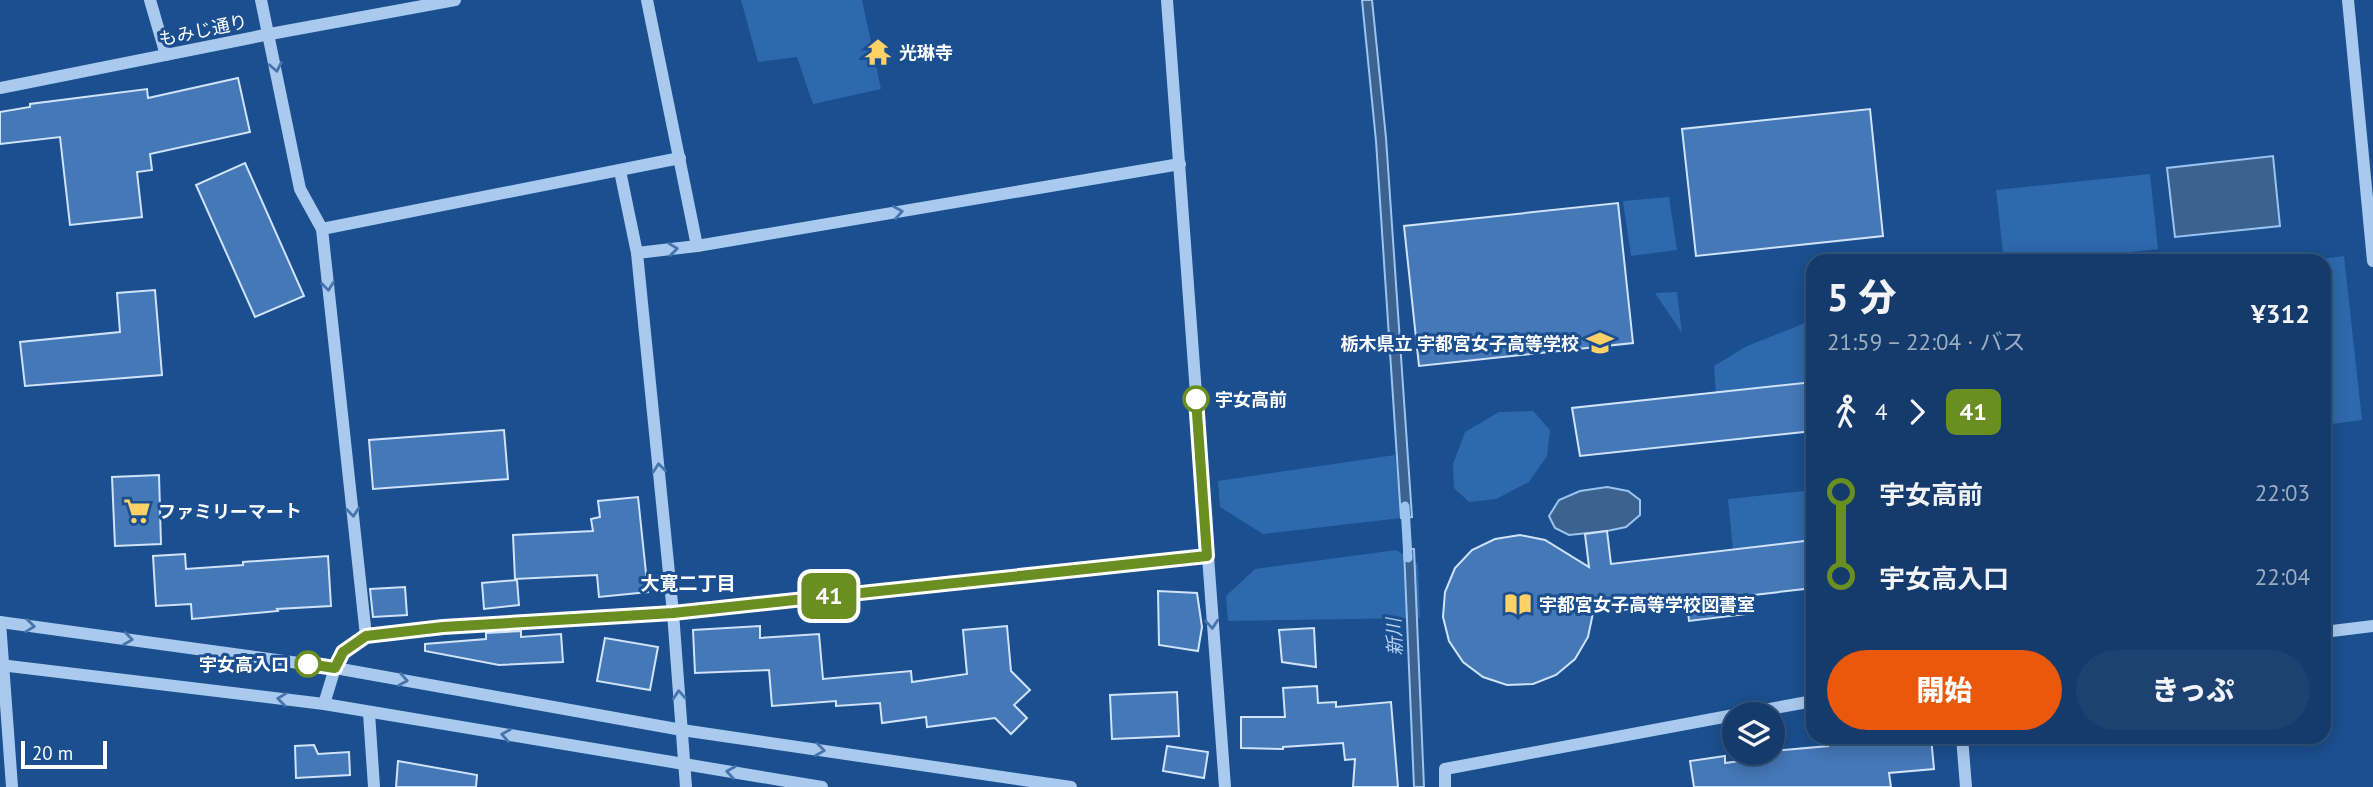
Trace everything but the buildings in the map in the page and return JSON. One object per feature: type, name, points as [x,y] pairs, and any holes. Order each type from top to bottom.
[{"type":"street","points":[[150,0],[166,55]]},
{"type":"street","points":[[261,0],[300,189],[322,229],[366,636]]},
{"type":"street","name":"もみじ通り","points":[[0,88],[455,0]]},
{"type":"street","points":[[647,0],[697,246]]},
{"type":"street","points":[[1167,0],[1225,787]]},
{"type":"street","points":[[2348,0],[2373,261]]},
{"type":"street","points":[[322,229],[680,158]]},
{"type":"street","points":[[637,254],[1180,164]]},
{"type":"street","points":[[620,171],[637,254],[673,613],[686,787]]},
{"type":"street","points":[[324,704],[343,652],[366,636],[443,627],[673,613],[1207,556]]},
{"type":"street","points":[[12,787],[0,622],[335,668],[682,730],[1071,787]]},
{"type":"street","points":[[2331,631],[2373,626]]},
{"type":"street","points":[[2,665],[324,704],[822,787]]},
{"type":"street","points":[[1785,706],[1806,702]]},
{"type":"street","points":[[369,713],[374,787]]},
{"type":"street","points":[[1445,787],[1446,769],[1722,717]]},
{"type":"street","points":[[1963,744],[1966,787]]},
{"type":"shaded area","points":[[741,0],[862,0],[881,89],[813,104],[797,57],[758,62]]},
{"type":"shaded area","points":[[1362,0],[1372,0],[1386,138],[1412,517],[1401,518],[1376,141]]},
{"type":"shaded area","points":[[2273,156],[2280,226],[2175,237],[2167,168]]},
{"type":"shaded area","points":[[2150,174],[2158,249],[2111,254],[2003,254],[1996,190]]},
{"type":"shaded area","points":[[1669,197],[1677,250],[1631,256],[1623,201]]},
{"type":"shaded area","points":[[2344,256],[2362,420],[2331,424],[2331,258]]},
{"type":"shaded area","points":[[1677,292],[1682,333],[1655,293]]},
{"type":"shaded area","points":[[1806,323],[1806,383],[1716,393],[1714,366],[1747,346]]},
{"type":"shaded area","points":[[1533,411],[1550,430],[1547,456],[1529,482],[1496,499],[1469,502],[1454,488],[1453,464],[1465,432],[1499,412]]},
{"type":"shaded area","points":[[1395,455],[1401,518],[1263,534],[1220,507],[1218,481]]},
{"type":"shaded area","points":[[1607,487],[1628,491],[1640,500],[1640,515],[1626,527],[1607,531],[1569,535],[1555,528],[1549,516],[1559,500],[1580,491]]},
{"type":"shaded area","points":[[1806,491],[1806,541],[1733,549],[1728,499]]},
{"type":"shaded area","points":[[1404,549],[1414,549],[1424,787],[1414,787]]},
{"type":"shaded area","points":[[1396,550],[1418,564],[1420,618],[1228,621],[1226,596],[1255,569]]},
{"type":"waterway","name":"新川","points":[[1405,506],[1408,558]]},
{"type":"bus line","name":"41","points":[[308,664],[335,668],[343,652],[366,636],[443,627],[673,613],[1207,556],[1196,399]]},
{"type":"place","name":"光琳寺","points":[[878,52]]},
{"type":"place","name":"栃木県立 宇都宮女子高等学校","points":[[1600,343]]},
{"type":"place","name":"宇女高前","points":[[1196,399]]},
{"type":"place","name":"ファミリーマート","points":[[137,511]]},
{"type":"place","name":"宇都宮女子高等学校図書室","points":[[1518,604]]},
{"type":"place","name":"宇女高入口","points":[[308,664]]},
{"type":"district","name":"大寛二丁目","points":[[688,583]]}]
